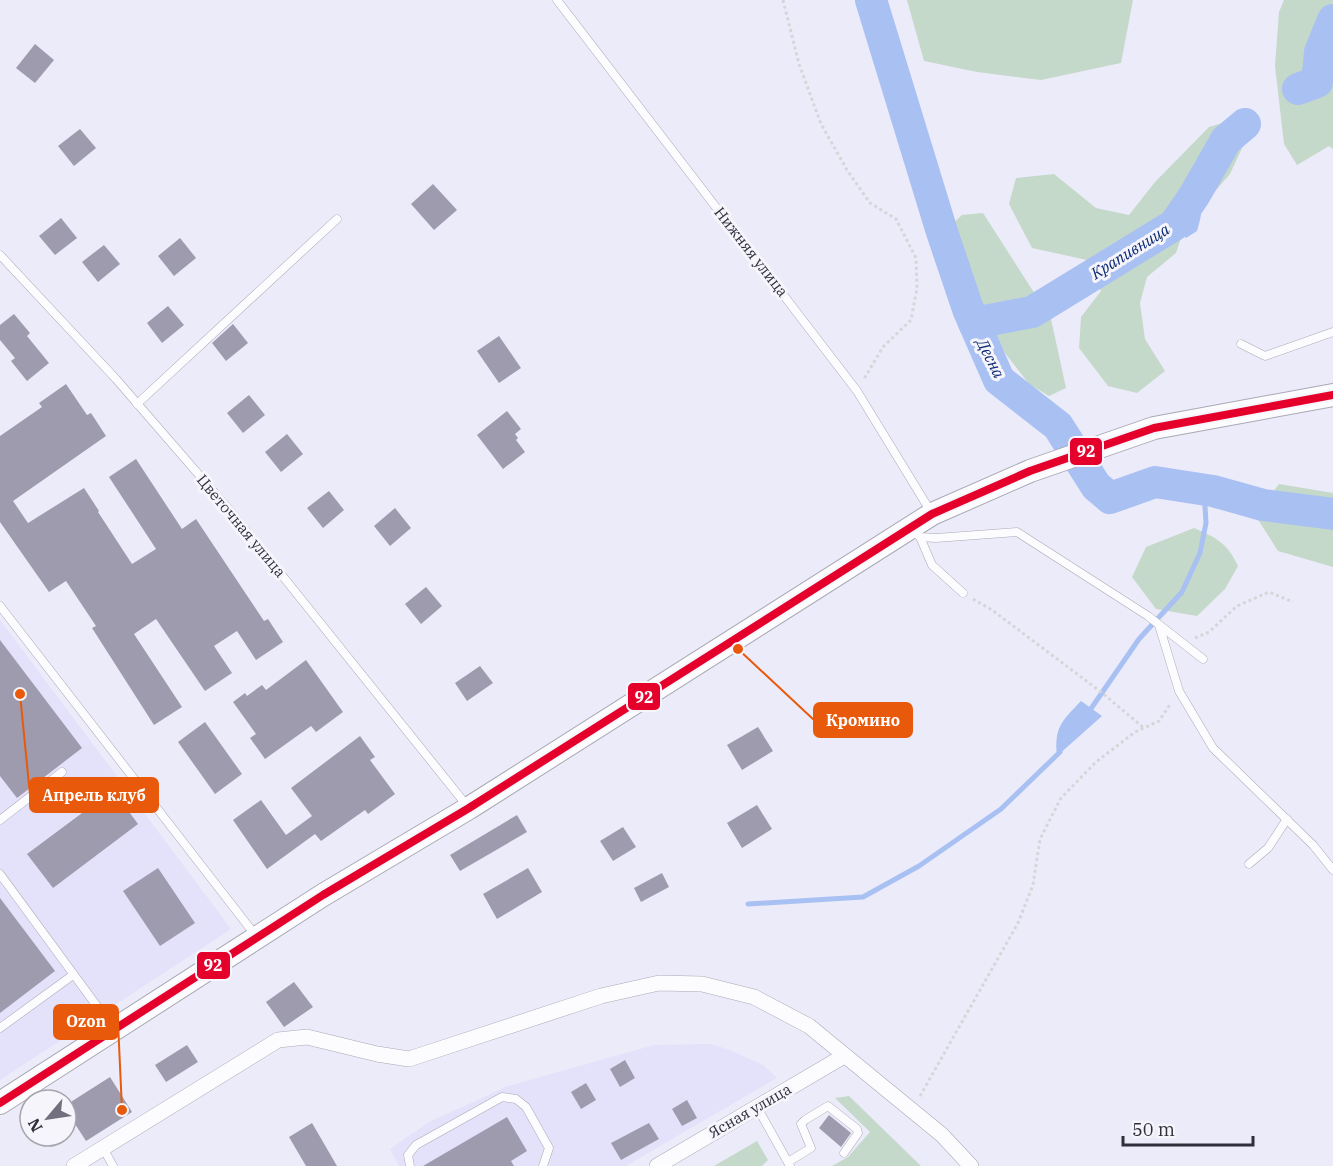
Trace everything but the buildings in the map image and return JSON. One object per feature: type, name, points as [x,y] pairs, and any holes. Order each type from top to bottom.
[{"type":"street","points":[[2,1096],[113,1030],[323,895],[469,808],[915,533],[932,514],[1030,471],[1154,428],[1333,395]]},
{"type":"street","points":[[74,1166],[278,1040],[307,1037],[376,1054],[409,1059],[601,996],[659,983],[702,984],[754,997],[809,1026],[942,1135],[971,1166]]},
{"type":"street","name":"Ясная улица","points":[[657,1166],[844,1056]]},
{"type":"lane","name":"Нижняя улица","points":[[557,0],[857,391],[932,514]]},
{"type":"lane","points":[[137,404],[337,219]]},
{"type":"lane","name":"Цветочная улица","points":[[0,255],[137,404],[232,513],[469,808]]},
{"type":"lane","points":[[1241,344],[1265,356],[1333,332]]},
{"type":"lane","points":[[915,533],[936,538],[1017,532],[1148,616],[1203,659]]},
{"type":"lane","points":[[915,533],[932,565],[963,593]]},
{"type":"lane","points":[[0,606],[256,938]]},
{"type":"lane","points":[[1159,625],[1179,691],[1214,748],[1313,845],[1333,870]]},
{"type":"lane","points":[[0,820],[62,772]]},
{"type":"lane","points":[[1249,864],[1268,848],[1287,819]]},
{"type":"lane","points":[[0,874],[113,1030]]},
{"type":"lane","points":[[0,1028],[73,975]]},
{"type":"lane","points":[[410,1166],[408,1155],[416,1145],[502,1096],[516,1099],[526,1107],[549,1148],[543,1166]]},
{"type":"lane","points":[[757,1107],[789,1164],[811,1148],[801,1124],[828,1106],[857,1129],[857,1137],[844,1153]]},
{"type":"lane","points":[[103,1148],[113,1166]]},
{"type":"path","points":[[783,0],[799,64],[821,124],[847,170],[870,203],[896,219],[916,258],[916,288],[911,320],[884,347],[857,391]]},
{"type":"path","points":[[1182,642],[1209,632],[1237,606],[1269,592],[1293,602]]},
{"type":"path","points":[[963,593],[992,610],[1144,728]]},
{"type":"path","points":[[911,1110],[1018,923],[1033,885],[1040,839],[1061,798],[1096,762],[1135,732],[1160,721],[1179,691]]},
{"type":"shaded area","points":[[0,620],[231,929],[0,1080]]},
{"type":"shaded area","points":[[711,1044],[763,1065],[777,1078],[626,1166],[399,1166],[390,1149],[429,1122],[508,1086],[654,1045]]},
{"type":"green space","points":[[907,0],[1133,0],[1121,63],[1041,80],[977,72],[924,61]]},
{"type":"green space","points":[[1284,0],[1333,0],[1333,149],[1329,146],[1297,165],[1284,144],[1275,66],[1279,12]]},
{"type":"green space","points":[[1239,118],[1244,144],[1230,174],[1185,226],[1176,253],[1147,277],[1140,303],[1145,339],[1165,371],[1137,393],[1108,386],[1079,348],[1081,317],[1101,291],[1087,260],[1032,248],[1009,204],[1016,178],[1054,174],[1096,208],[1129,215],[1155,182],[1209,127]]},
{"type":"green space","points":[[983,213],[1051,319],[1066,388],[1049,396],[1029,384],[1005,353],[974,300],[949,227],[962,215]]},
{"type":"green space","points":[[1279,484],[1333,493],[1333,567],[1278,551],[1255,515]]},
{"type":"green space","points":[[1194,528],[1220,542],[1230,552],[1238,566],[1225,589],[1197,616],[1156,609],[1132,577],[1146,547]]},
{"type":"green space","points":[[849,1096],[921,1166],[832,1166],[848,1157],[870,1132],[835,1098]]},
{"type":"green space","points":[[757,1141],[768,1160],[762,1166],[714,1166]]},
{"type":"water","points":[[1194,196],[1200,205],[1201,217],[1197,231],[1186,238],[1174,225],[1175,214],[1180,203]]},
{"type":"water","points":[[1081,701],[1102,716],[1057,756],[1058,731]]},
{"type":"waterway","name":"Десна","points":[[871,0],[942,232],[968,309],[999,380],[1058,426],[1096,486],[1110,498],[1155,482],[1213,491],[1263,505],[1333,514]]},
{"type":"waterway","name":"Крапивница","points":[[1298,89],[1317,82],[1320,52],[1333,20]]},
{"type":"waterway","name":"Крапивница","points":[[974,323],[1032,312],[1174,225],[1194,196],[1226,140],[1245,124]]},
{"type":"waterway","points":[[1088,713],[1139,639],[1182,592],[1200,553],[1206,523],[1204,490]]},
{"type":"waterway","points":[[748,904],[863,897],[919,866],[1001,809],[1060,752]]},
{"type":"transit line","name":"92","points":[[0,1103],[323,895],[469,808],[932,514],[1030,471],[1154,428],[1333,395]]},
{"type":"place","name":"Кромино","points":[[738,649]]},
{"type":"place","name":"Апрель клуб","points":[[20,694]]},
{"type":"place","name":"Ozon","points":[[122,1110]]}]
